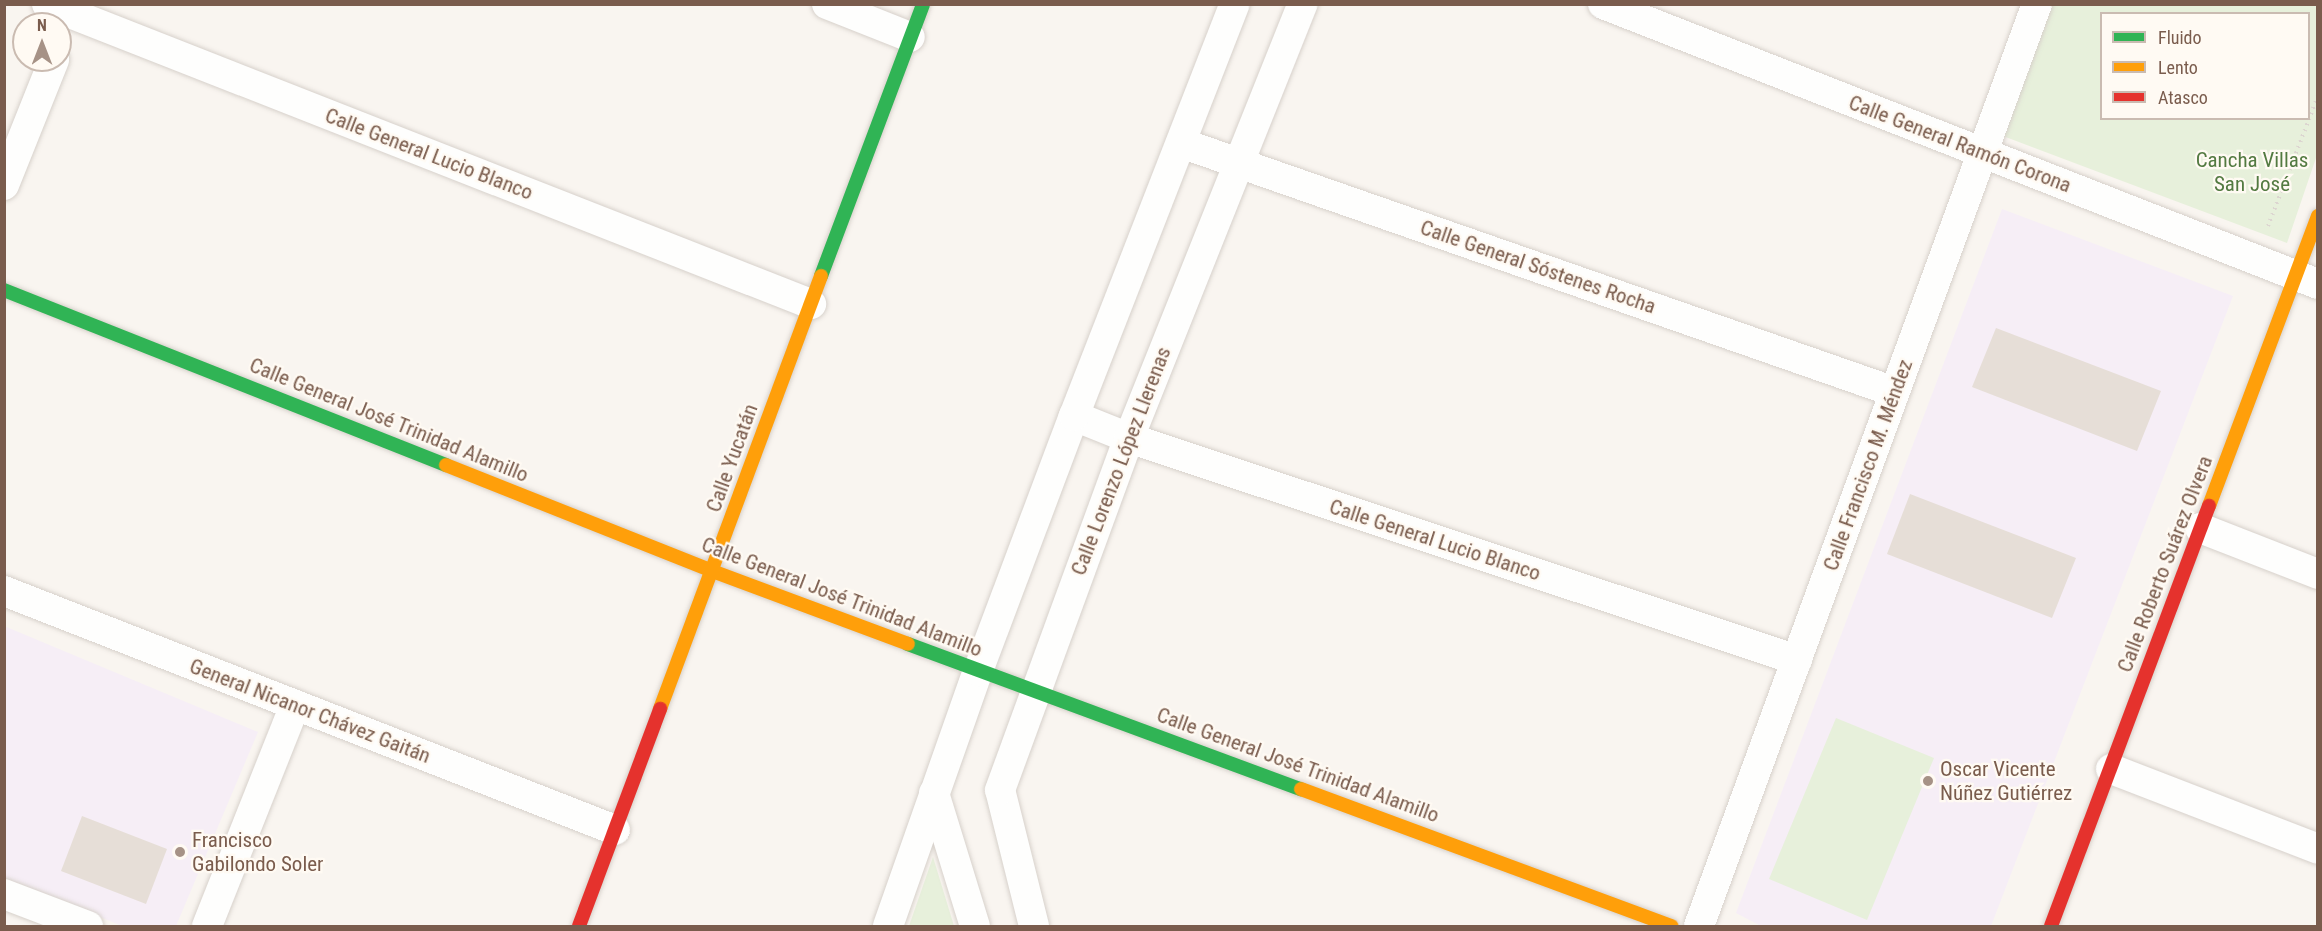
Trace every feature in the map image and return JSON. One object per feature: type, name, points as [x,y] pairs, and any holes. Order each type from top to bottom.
[{"type":"street","points":[[827,4],[910,37]]},
{"type":"street","name":"Calle Yucatán","points":[[579,927],[923,4]]},
{"type":"street","points":[[888,927],[978,671],[1074,416],[1235,4]]},
{"type":"street","name":"Calle Lorenzo López Llerenas","points":[[1034,927],[1000,790],[1129,438],[1302,4]]},
{"type":"street","name":"Calle General Ramón Corona","points":[[1603,4],[2306,280]]},
{"type":"street","name":"Calle Francisco M. Méndez","points":[[1700,927],[2037,4]]},
{"type":"street","name":"Calle General Lucio Blanco","points":[[65,8],[811,304]]},
{"type":"street","points":[[4,185],[49,72]]},
{"type":"street","name":"Calle General Sóstenes Rocha","points":[[1181,143],[1895,392]]},
{"type":"street","name":"Calle Roberto Suárez Olvera","points":[[2051,927],[2200,528],[2306,280],[2318,216]]},
{"type":"street","name":"Calle General José Trinidad Alamillo","points":[[4,290],[712,571],[1671,927]]},
{"type":"street","name":"Calle General Lucio Blanco","points":[[1074,416],[1129,438],[1797,660]]},
{"type":"street","points":[[2200,528],[2318,574]]},
{"type":"street","name":"General Nicanor Chávez Gaitán","points":[[4,591],[615,830]]},
{"type":"street","points":[[207,927],[295,705]]},
{"type":"street","points":[[2110,769],[2318,849]]},
{"type":"street","points":[[934,793],[975,927]]},
{"type":"street","points":[[4,894],[88,927]]},
{"type":"path","points":[[2310,117],[2318,96]]},
{"type":"path","points":[[2258,223],[2269,226],[2309,120]]},
{"type":"shaded area","points":[[2002,209],[2233,296],[1991,926],[1761,926],[1736,913]]},
{"type":"shaded area","points":[[4,626],[258,732],[176,926],[122,926],[5,878]]},
{"type":"green space","name":"Cancha Villas San José","points":[[2052,5],[2317,5],[2317,155],[2287,243],[2003,136]]},
{"type":"green space","points":[[1836,718],[1934,758],[1867,920],[1769,879]]},
{"type":"green space","points":[[933,857],[954,926],[909,926]]},
{"type":"building","points":[[1996,328],[2161,391],[2137,451],[1972,387]]},
{"type":"building","points":[[1910,494],[2076,558],[2052,618],[1887,554]]},
{"type":"building","points":[[82,816],[167,849],[146,904],[61,871]]},
{"type":"traffic: fast","points":[[821,276],[923,4]]},
{"type":"traffic: fast","points":[[4,290],[446,465]]},
{"type":"traffic: fast","points":[[908,644],[1301,789]]},
{"type":"traffic: slow","points":[[2209,506],[2318,216]]},
{"type":"traffic: slow","points":[[660,709],[821,276]]},
{"type":"traffic: slow","points":[[446,465],[712,571],[908,644]]},
{"type":"traffic: slow","points":[[1301,789],[1671,926]]},
{"type":"traffic: jam","points":[[2051,926],[2209,506]]},
{"type":"traffic: jam","points":[[579,926],[660,709]]},
{"type":"place","name":"Oscar Vicente Núñez Gutiérrez","points":[[1928,781]]},
{"type":"place","name":"Francisco Gabilondo Soler","points":[[180,852]]}]
